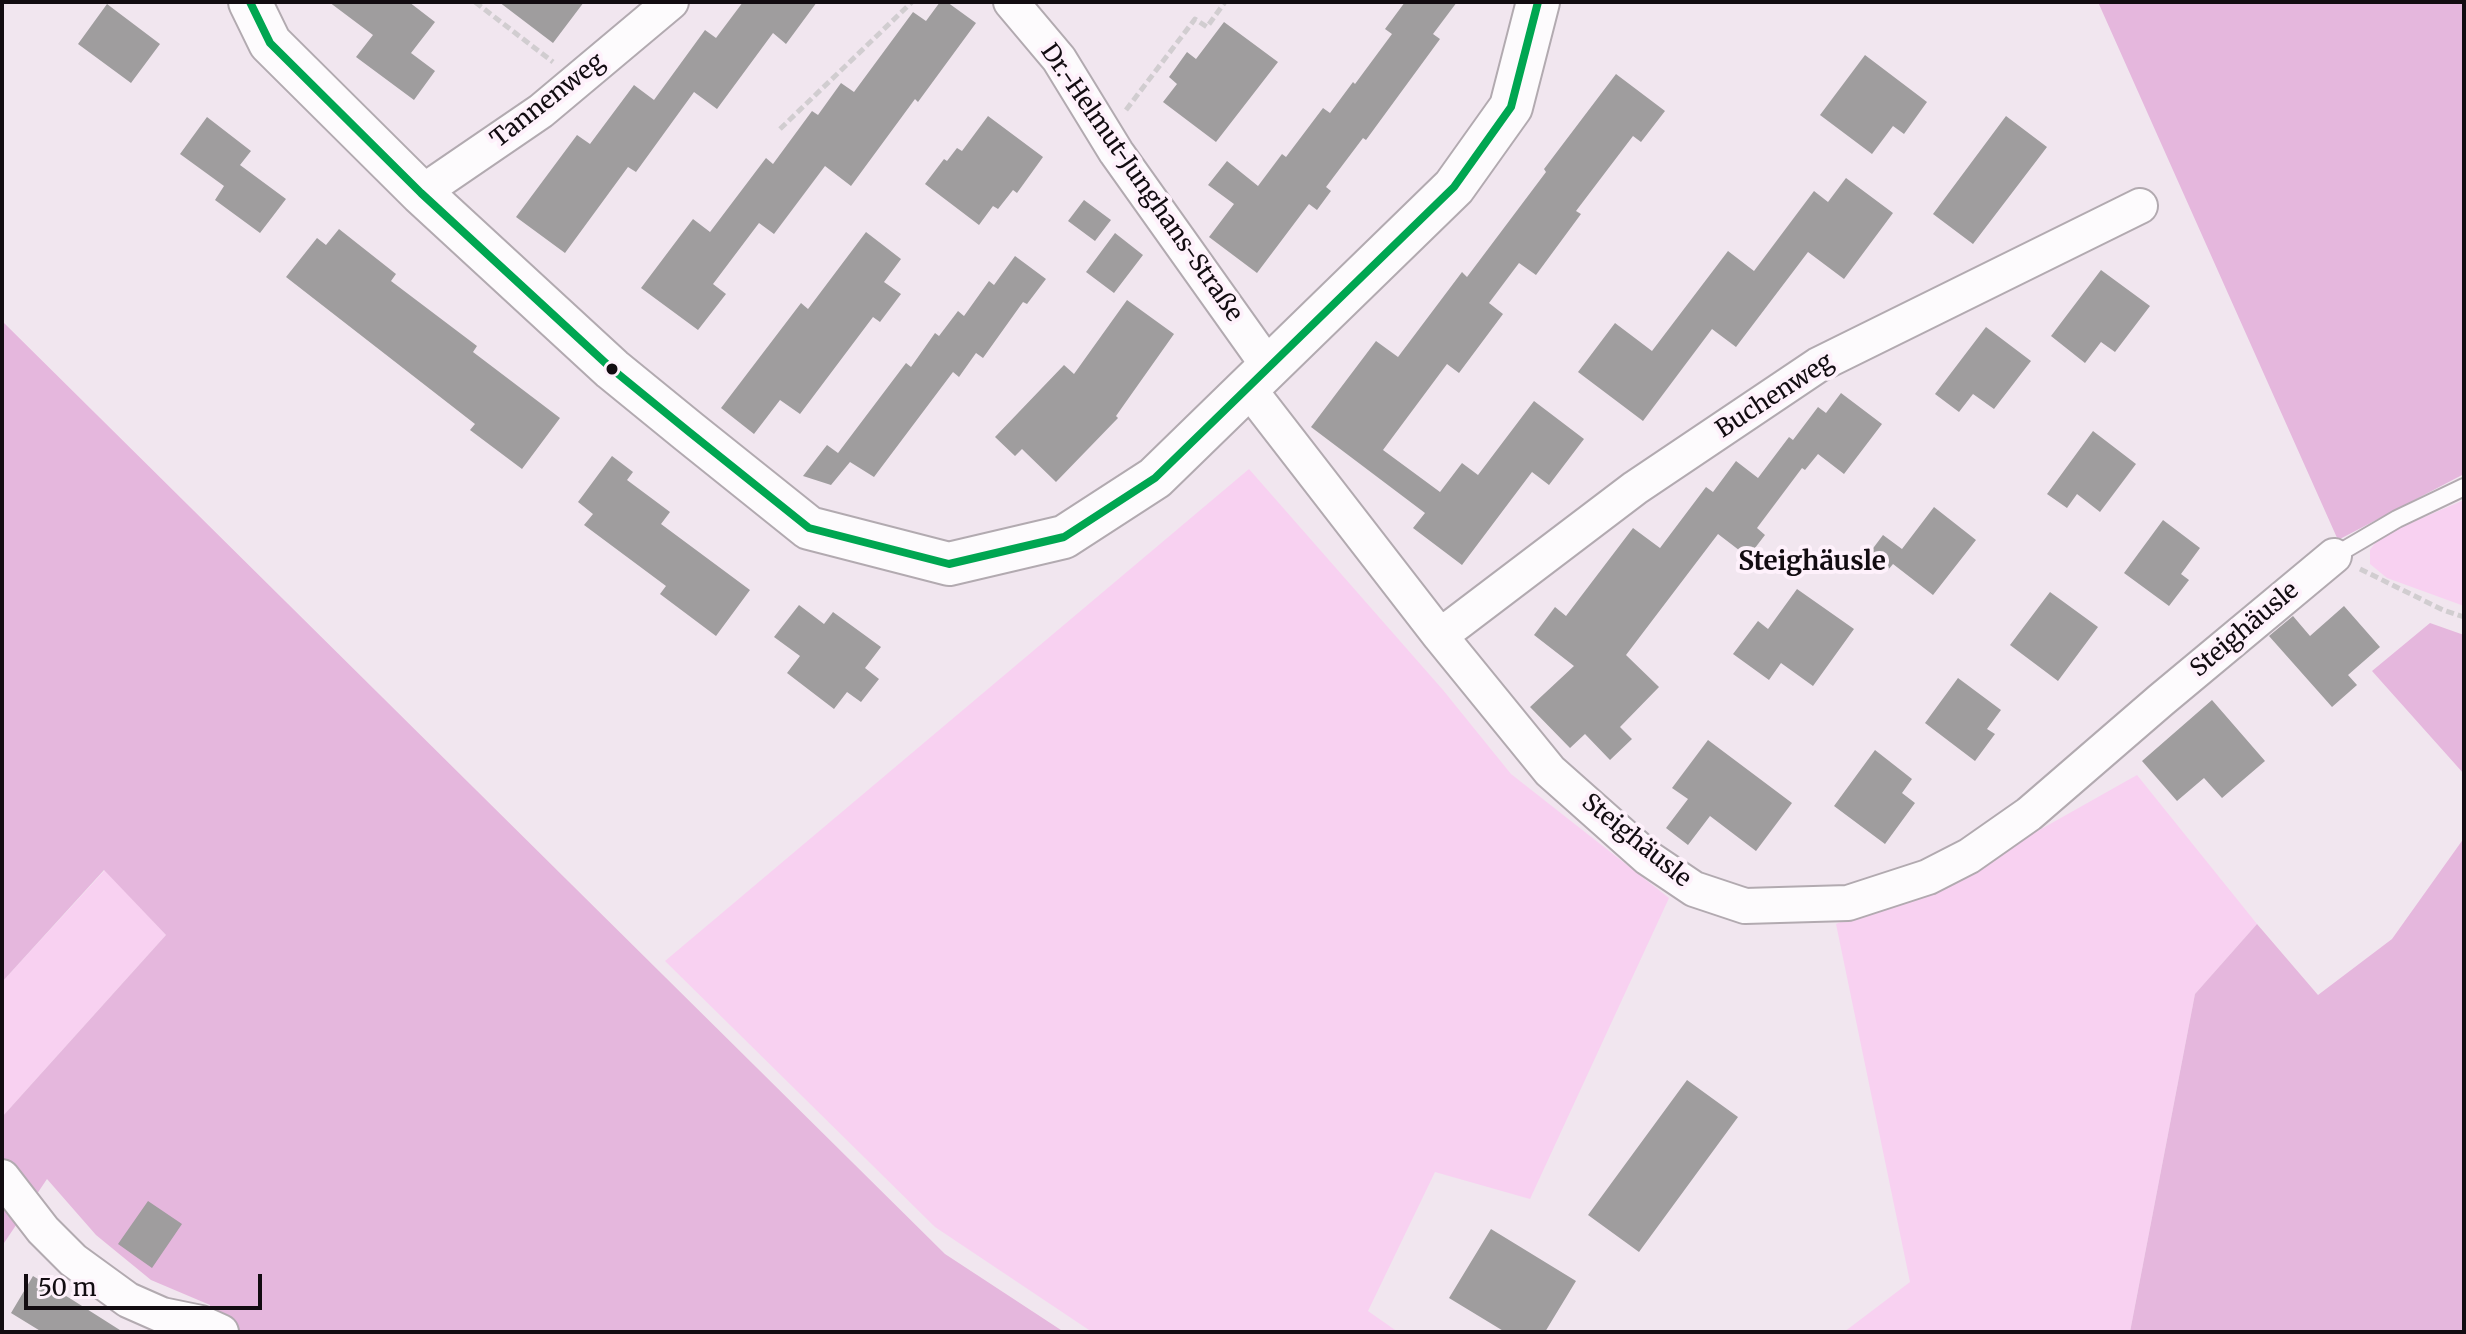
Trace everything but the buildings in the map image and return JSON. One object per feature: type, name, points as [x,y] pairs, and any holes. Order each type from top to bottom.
[{"type":"street","points":[[250,2],[270,43],[421,193],[612,369],[809,528],[949,564],[1064,537],[1155,478],[1454,187],[1511,107],[1538,2]]},
{"type":"street","name":"Tannenweg","points":[[421,193],[541,111],[671,2]]},
{"type":"street","name":"Dr.-Helmut-Junghans-Straße","points":[[1011,2],[1059,59],[1259,377]]},
{"type":"street","name":"Buchenweg","points":[[1440,636],[1635,488],[1818,365],[2140,206]]},
{"type":"street","name":"Steighäusle","points":[[1259,377],[1440,636],[1550,771],[1648,858],[1694,889],[1745,906],[1848,903],[1928,877],[1969,856],[2029,814],[2334,556]]},
{"type":"street","points":[[2,1177],[43,1230],[73,1260],[128,1300],[162,1315],[201,1323],[221,1332]]},
{"type":"lane","name":"Steighäusle","points":[[2334,556],[2397,519],[2464,487]]},
{"type":"path","points":[[475,2],[577,80]]},
{"type":"path","points":[[780,129],[912,2]]},
{"type":"path","points":[[1106,137],[1195,19],[1207,27],[1225,2]]},
{"type":"path","points":[[2334,556],[2443,610],[2464,617]]},
{"type":"shaded area","points":[[2098,2],[2464,2],[2464,474],[2338,540]]},
{"type":"shaded area","points":[[2,321],[945,1254],[1064,1332],[196,1332],[210,1305],[151,1280],[96,1235],[47,1179],[2,1246],[2,1117],[166,935],[104,870],[2,982]]},
{"type":"shaded area","points":[[1249,469],[1443,690],[1511,774],[1669,898],[1530,1199],[1435,1172],[1368,1311],[1398,1332],[1092,1332],[935,1227],[665,961]]},
{"type":"shaded area","points":[[2464,500],[2464,606],[2387,578],[2370,564],[2370,550],[2380,536]]},
{"type":"shaded area","points":[[2430,623],[2464,635],[2464,774],[2372,671]]},
{"type":"shaded area","points":[[2137,775],[2257,924],[2195,994],[2130,1332],[1844,1332],[1910,1282],[1836,924],[1972,868]]},
{"type":"shaded area","points":[[2464,838],[2464,1332],[2130,1332],[2195,994],[2257,924],[2318,995],[2392,939]]},
{"type":"shaded area","points":[[105,870],[166,935],[2,1117],[2,982]]},
{"type":"transit line","points":[[250,2],[270,43],[421,193],[612,369],[688,431],[809,528],[949,564],[1064,537],[1155,478],[1454,187],[1511,107],[1538,2]]},
{"type":"district","name":"Steighäusle","points":[[1812,563]]}]
